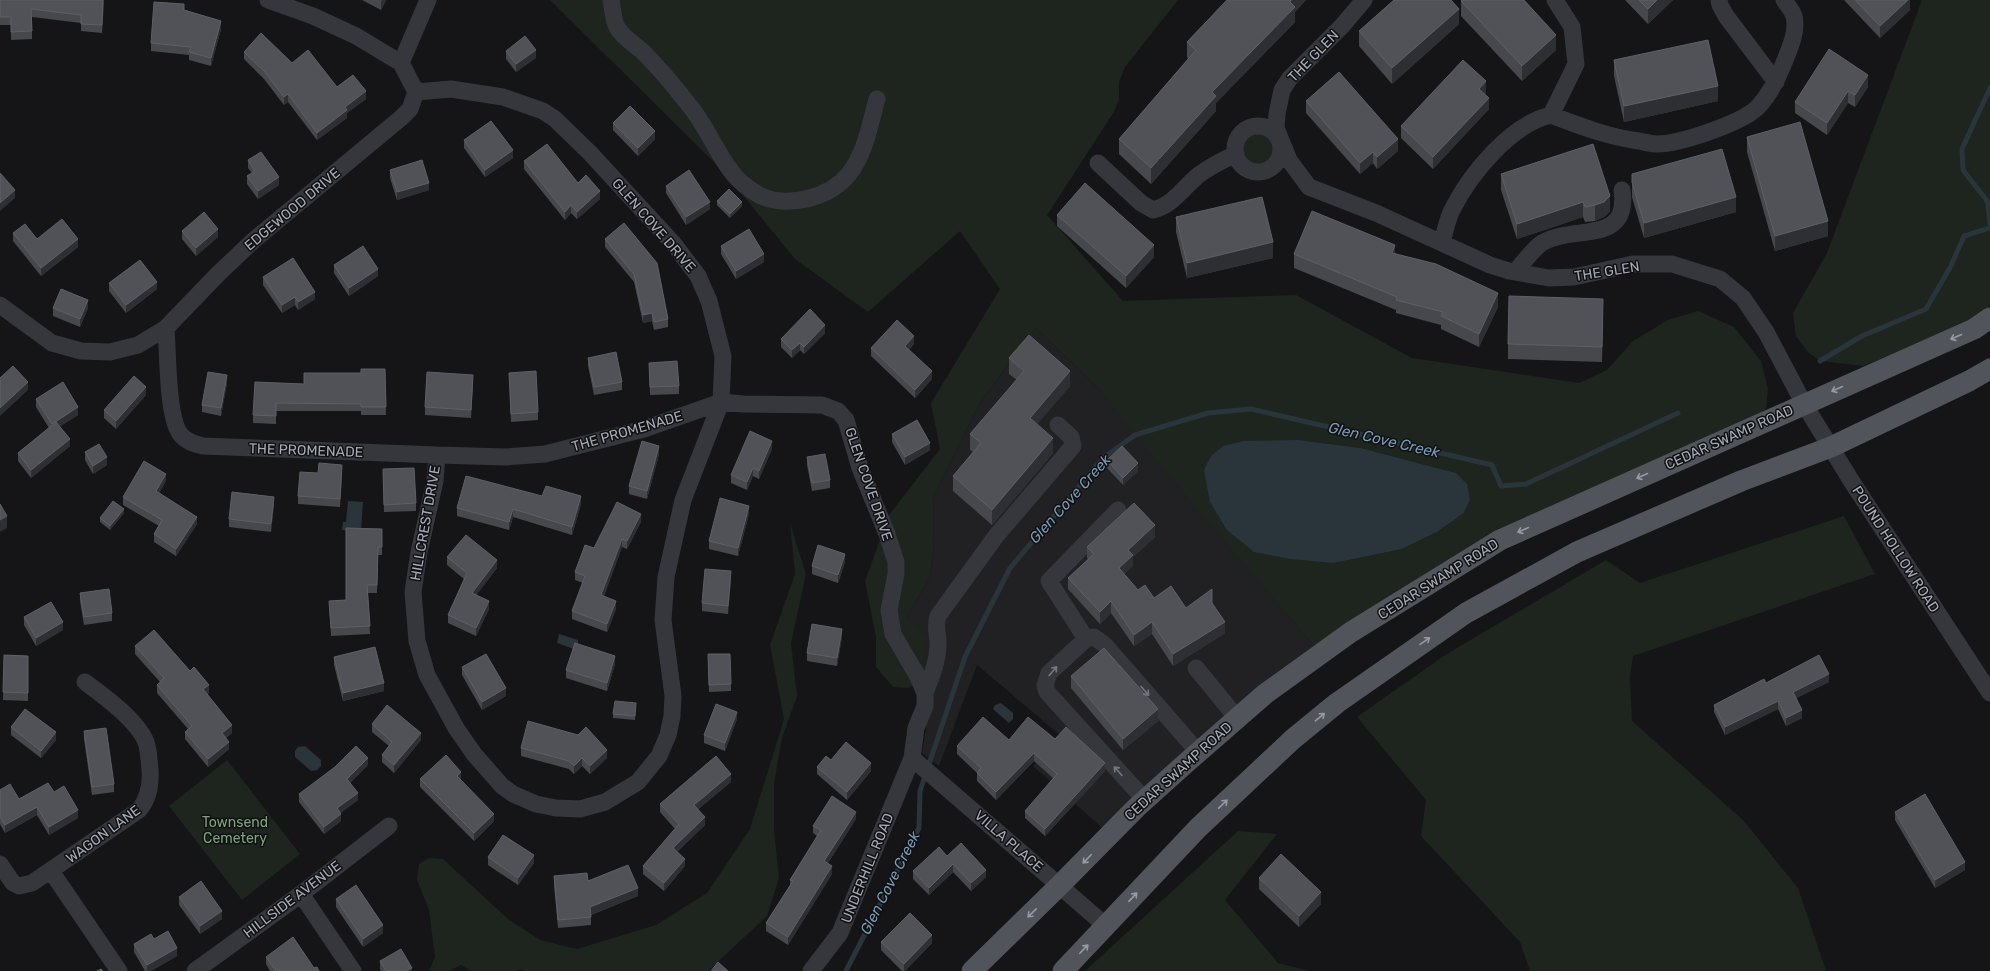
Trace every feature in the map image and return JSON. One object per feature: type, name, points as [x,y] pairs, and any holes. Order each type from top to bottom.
[{"type":"main road","name":"CEDAR SWAMP ROAD","points":[[972,971],[1060,886],[1145,800],[1198,752],[1265,694],[1351,632],[1500,540],[1974,329],[1990,318]]},
{"type":"main road","points":[[1063,971],[1198,828],[1293,739],[1337,703],[1466,613],[1577,552],[1741,481],[1831,447],[1969,381],[1990,369]]},
{"type":"street","points":[[268,0],[313,16],[356,36],[400,63],[416,92]]},
{"type":"street","points":[[400,63],[428,0]]},
{"type":"street","points":[[611,0],[618,29],[656,65],[701,119],[731,172],[745,185],[762,196],[778,201],[801,200],[828,192],[840,184],[849,174],[858,159],[867,137],[877,99]]},
{"type":"street","name":"THE GLEN","points":[[1364,0],[1342,26],[1290,78],[1282,90],[1276,128],[1289,160],[1309,187],[1442,242],[1490,265],[1515,272],[1549,278],[1574,277],[1633,264],[1672,264],[1720,279],[1743,298],[1766,332],[1804,404]]},
{"type":"street","points":[[1551,116],[1576,64],[1572,27],[1555,0]]},
{"type":"street","points":[[1719,0],[1726,16],[1776,82]]},
{"type":"street","points":[[1442,242],[1451,212],[1483,164],[1519,129],[1538,118],[1551,116],[1619,139],[1656,144],[1678,141],[1721,128],[1749,114],[1758,107],[1776,82],[1789,49],[1795,29],[1794,15],[1784,0]]},
{"type":"street","name":"GLEN COVE DRIVE","points":[[416,92],[451,89],[503,97],[543,112],[555,119],[590,152],[673,243],[698,276],[711,308],[723,356],[721,402],[744,404],[822,405],[838,411],[846,420],[860,468],[887,534],[896,562],[896,574],[889,610],[893,634],[917,675],[924,693],[925,706],[916,728],[915,760]]},
{"type":"street","name":"EDGEWOOD DRIVE","points":[[166,328],[218,274],[254,240],[405,114],[410,109],[416,92]]},
{"type":"street","name":"THE GLEN","points":[[1264,126],[1277,135],[1281,142],[1282,149],[1277,163],[1265,171],[1257,172],[1243,167],[1236,154],[1235,146],[1237,138],[1248,127],[1264,126]]},
{"type":"street","points":[[1098,163],[1141,203],[1153,210],[1164,207],[1198,175],[1213,165],[1236,154]]},
{"type":"street","points":[[1515,272],[1542,243],[1571,234],[1585,233],[1618,221],[1622,212],[1622,190]]},
{"type":"street","points":[[0,305],[52,343],[81,351],[110,352],[138,345],[166,328]]},
{"type":"street","name":"THE PROMENADE","points":[[166,328],[173,421],[180,435],[188,442],[203,446],[506,457],[545,454],[644,429],[721,402]]},
{"type":"street","name":"HILLCREST DRIVE","points":[[437,455],[435,481],[419,552],[413,592],[416,641],[427,675],[456,728],[474,754],[502,786],[513,794],[536,804],[556,808],[580,809],[605,802],[638,782],[659,756],[668,735],[672,716],[673,696],[663,620],[666,577],[683,500],[721,402]]},
{"type":"street","name":"POUND HOLLOW ROAD","points":[[1804,404],[1990,693]]},
{"type":"street","points":[[924,693],[936,666],[938,645],[935,627],[938,616],[996,536],[1073,446],[1071,437],[1058,425]]},
{"type":"street","points":[[1086,639],[1049,581],[1118,510]]},
{"type":"street","points":[[1145,800],[1047,692],[1045,686],[1049,674],[1086,639],[1094,637],[1106,645],[1198,752]]},
{"type":"street","points":[[1196,668],[1237,718]]},
{"type":"street","name":"WAGON LANE","points":[[0,864],[13,883],[19,886],[32,883],[139,810],[146,801],[151,781],[149,756],[146,743],[140,730],[105,697],[85,682]]},
{"type":"street","name":"VILLA PLACE","points":[[915,760],[1106,926]]},
{"type":"street","name":"UNDERHILL ROAD","points":[[811,971],[840,933],[915,760]]},
{"type":"street","name":"HILLSIDE AVENUE","points":[[195,971],[301,894],[389,826]]},
{"type":"street","points":[[51,871],[119,971]]},
{"type":"street","points":[[301,894],[353,971]]},
{"type":"shaded area","points":[[1036,328],[1099,389],[1318,651],[1109,834],[1033,766],[1060,735],[977,665],[939,766],[922,753],[926,728],[927,702],[906,618],[930,577],[934,545],[933,498],[979,404]]},
{"type":"shaded area","points":[[1298,440],[1361,448],[1456,473],[1467,484],[1470,500],[1464,513],[1437,532],[1402,549],[1334,563],[1290,559],[1254,552],[1227,530],[1210,502],[1204,470],[1211,456],[1223,446],[1243,441]]},
{"type":"shaded area","points":[[348,501],[363,502],[361,531],[342,530],[343,522],[346,522]]},
{"type":"shaded area","points":[[559,634],[578,640],[578,647],[574,649],[557,643]]},
{"type":"shaded area","points":[[1001,703],[1013,713],[1013,719],[1009,723],[993,709],[995,705]]},
{"type":"shaded area","points":[[305,746],[321,760],[321,766],[317,770],[311,771],[295,757],[295,751],[298,747]]},
{"type":"green space","points":[[550,0],[1178,0],[1125,67],[1119,82],[1119,99],[1114,112],[1047,215],[1123,301],[1296,295],[1412,358],[1579,383],[1607,370],[1633,341],[1668,320],[1698,311],[1734,327],[1761,361],[1768,389],[1766,408],[1750,428],[1500,540],[1318,651],[1135,435],[1099,389],[1036,328],[979,404],[933,498],[934,545],[930,577],[906,618],[926,637],[923,677],[909,688],[893,687],[876,667],[876,637],[865,581],[889,515],[940,449],[931,403],[1000,289],[960,231],[868,312],[795,259],[724,172]],"holes":[[[1298,440],[1361,448],[1456,473],[1470,500],[1464,513],[1437,532],[1402,549],[1334,563]]]},
{"type":"green space","points":[[1922,0],[1990,0],[1990,310],[1970,323],[1863,366],[1820,361],[1808,352],[1796,336],[1793,313],[1827,253]]},
{"type":"green space","points":[[1258,134],[1269,138],[1273,149],[1269,160],[1258,164],[1247,160],[1243,149],[1247,138]]},
{"type":"green space","points":[[1844,516],[1875,574],[1633,656],[1630,677],[1632,721],[1744,821],[1798,888],[1826,971],[1530,971],[1520,942],[1421,836],[1426,800],[1357,717],[1445,655],[1606,560],[1640,583]]},
{"type":"green space","points":[[790,523],[806,574],[791,643],[797,696],[782,738],[774,783],[774,830],[779,878],[767,916],[708,971],[525,971],[519,969],[517,971],[471,971],[461,965],[450,971],[429,971],[435,957],[429,910],[417,880],[419,864],[429,858],[443,859],[508,919],[540,940],[577,949],[656,925],[707,893],[750,829],[784,719],[770,645],[795,574]]},
{"type":"green space","name":"Townsend Cemetery","points":[[227,760],[300,854],[242,900],[169,806]]},
{"type":"green space","points":[[1238,831],[1277,834],[1225,900],[1278,963],[1309,971],[1085,971]]},
{"type":"building","points":[[0,0],[103,0],[102,25],[81,24],[81,15],[31,9],[32,31],[11,32],[11,17],[0,17]]},
{"type":"building","points":[[1227,0],[1291,0],[1290,2],[1295,7],[1212,92],[1216,96],[1151,168],[1119,139],[1196,50],[1187,42]]},
{"type":"building","points":[[1394,0],[1451,0],[1459,9],[1392,68],[1359,31]]},
{"type":"building","points":[[1524,0],[1556,35],[1522,66],[1461,1]]},
{"type":"building","points":[[1639,0],[1657,0],[1648,9]]},
{"type":"building","points":[[1855,0],[1908,0],[1880,26]]},
{"type":"building","points":[[154,2],[184,4],[184,10],[221,21],[211,58],[189,52],[191,47],[151,43]]},
{"type":"building","points":[[261,33],[292,63],[308,50],[337,87],[353,75],[366,91],[345,107],[347,110],[317,133],[288,94],[284,97],[264,71],[244,52]]},
{"type":"building","points":[[525,36],[536,50],[516,64],[506,51]]},
{"type":"building","points":[[1708,40],[1718,86],[1624,106],[1614,60]]},
{"type":"building","points":[[1829,49],[1868,75],[1855,95],[1848,91],[1827,123],[1795,102]]},
{"type":"building","points":[[1463,60],[1486,81],[1479,89],[1489,98],[1433,157],[1401,126]]},
{"type":"building","points":[[1339,72],[1398,139],[1377,157],[1373,152],[1360,163],[1306,101]]},
{"type":"building","points":[[630,106],[655,131],[638,148],[613,123]]},
{"type":"building","points":[[491,121],[513,150],[485,170],[464,140]]},
{"type":"building","points":[[1800,122],[1828,221],[1775,236],[1747,137]]},
{"type":"building","points":[[547,144],[578,183],[586,175],[600,191],[577,212],[571,205],[565,212],[524,161]]},
{"type":"building","points":[[1593,144],[1610,196],[1604,202],[1595,205],[1585,207],[1583,202],[1517,224],[1501,174]]},
{"type":"building","points":[[1722,149],[1736,197],[1644,223],[1632,182],[1632,174]]},
{"type":"building","points":[[261,152],[279,177],[258,191],[247,176],[255,171],[248,160]]},
{"type":"building","points":[[422,160],[429,183],[397,192],[390,170]]},
{"type":"building","points":[[689,170],[710,202],[686,217],[666,186]]},
{"type":"building","points":[[0,173],[15,190],[0,203]]},
{"type":"building","points":[[1085,183],[1154,245],[1126,276],[1057,215]]},
{"type":"building","points":[[729,189],[742,202],[730,214],[717,201]]},
{"type":"building","points":[[1262,197],[1273,242],[1187,263],[1176,217]]},
{"type":"building","points":[[1312,211],[1395,245],[1392,253],[1436,264],[1498,293],[1479,334],[1441,316],[1443,312],[1396,300],[1397,297],[1294,254]]},
{"type":"building","points":[[204,212],[218,229],[196,248],[182,231]]},
{"type":"building","points":[[62,219],[78,239],[41,268],[13,233],[25,224],[37,239]]},
{"type":"building","points":[[624,223],[657,263],[668,319],[654,322],[652,313],[643,315],[634,274],[605,239]]},
{"type":"building","points":[[749,229],[764,254],[736,271],[721,246]]},
{"type":"building","points":[[363,246],[378,269],[349,288],[334,265]]},
{"type":"building","points":[[293,258],[315,292],[298,302],[295,297],[282,305],[263,277]]},
{"type":"building","points":[[140,260],[157,282],[126,305],[109,283]]},
{"type":"building","points":[[61,289],[88,300],[80,319],[53,308]]},
{"type":"building","points":[[1509,296],[1603,299],[1602,347],[1508,344]]},
{"type":"building","points":[[810,309],[825,325],[804,347],[800,343],[792,350],[781,339]]},
{"type":"building","points":[[897,320],[914,336],[905,346],[932,371],[915,390],[871,348]]},
{"type":"building","points":[[1029,335],[1070,371],[1030,418],[1053,438],[992,510],[953,476],[981,443],[970,434],[1024,371],[1009,358]]},
{"type":"building","points":[[616,352],[622,382],[594,387],[588,358]]},
{"type":"building","points":[[677,361],[679,386],[650,387],[649,363]]},
{"type":"building","points":[[13,366],[28,382],[0,408],[0,378]]},
{"type":"building","points":[[361,369],[385,369],[386,407],[361,407],[361,404],[276,403],[276,416],[253,415],[255,382],[304,384],[304,373],[361,373]]},
{"type":"building","points":[[536,371],[538,412],[511,414],[509,373]]},
{"type":"building","points":[[208,372],[227,375],[221,408],[202,405]]},
{"type":"building","points":[[427,372],[473,375],[471,410],[425,407]]},
{"type":"building","points":[[134,376],[146,387],[116,421],[104,410]]},
{"type":"building","points":[[63,382],[78,407],[52,424],[36,399]]},
{"type":"building","points":[[917,420],[930,443],[905,457],[892,434]]},
{"type":"building","points":[[56,422],[70,439],[31,470],[18,453]]},
{"type":"building","points":[[750,431],[772,441],[759,471],[753,468],[747,482],[731,475]]},
{"type":"building","points":[[642,441],[659,446],[647,491],[629,486]]},
{"type":"building","points":[[99,444],[107,457],[93,466],[85,452]]},
{"type":"building","points":[[1122,446],[1138,463],[1123,478],[1107,460]]},
{"type":"building","points":[[825,454],[830,480],[812,483],[807,457]]},
{"type":"building","points":[[144,461],[166,474],[156,491],[197,517],[176,549],[154,534],[162,520],[123,497]]},
{"type":"building","points":[[319,463],[342,465],[340,499],[298,496],[300,472],[318,473]]},
{"type":"building","points":[[414,468],[416,503],[384,505],[383,469]]},
{"type":"building","points":[[466,476],[542,496],[546,486],[581,496],[572,527],[513,509],[509,522],[457,508]]},
{"type":"building","points":[[232,492],[274,497],[271,524],[229,519]]},
{"type":"building","points":[[720,498],[749,506],[738,548],[709,541]]},
{"type":"building","points":[[113,501],[124,509],[110,526],[100,518]]},
{"type":"building","points":[[617,502],[641,514],[627,541],[622,539],[601,595],[616,601],[607,624],[572,611],[585,576],[575,572],[585,545],[594,548]]},
{"type":"building","points":[[1134,503],[1155,525],[1128,550],[1133,555],[1119,568],[1138,590],[1145,585],[1154,598],[1171,586],[1186,608],[1212,589],[1212,603],[1225,622],[1173,654],[1152,622],[1134,635],[1111,601],[1100,612],[1068,578],[1094,554],[1087,547]]},
{"type":"building","points":[[0,504],[7,516],[0,520]]},
{"type":"building","points":[[346,528],[382,529],[382,547],[378,547],[377,585],[367,585],[370,626],[331,628],[329,601],[346,600]]},
{"type":"building","points":[[466,535],[497,560],[472,593],[489,601],[476,628],[448,615],[467,573],[447,557]]},
{"type":"building","points":[[818,545],[845,554],[838,575],[812,566]]},
{"type":"building","points":[[705,569],[731,571],[728,606],[702,603]]},
{"type":"building","points":[[109,589],[112,613],[84,617],[80,593]]},
{"type":"building","points":[[51,602],[63,622],[36,638],[24,617]]},
{"type":"building","points":[[812,624],[842,629],[837,658],[807,653]]},
{"type":"building","points":[[154,630],[190,671],[194,667],[209,685],[203,689],[232,725],[222,733],[229,742],[208,759],[185,732],[192,726],[157,685],[164,678],[135,646]]},
{"type":"building","points":[[575,643],[615,656],[607,683],[566,670]]},
{"type":"building","points":[[375,647],[384,683],[343,693],[334,657]]},
{"type":"building","points":[[1104,648],[1158,709],[1123,739],[1071,676]]},
{"type":"building","points":[[486,654],[506,688],[482,702],[462,667]]},
{"type":"building","points":[[708,654],[730,654],[731,684],[709,685]]},
{"type":"building","points":[[4,655],[28,656],[28,693],[3,692]]},
{"type":"building","points":[[1819,655],[1829,674],[1793,692],[1802,710],[1786,718],[1778,701],[1725,727],[1714,705],[1764,679],[1766,683]]},
{"type":"building","points":[[615,701],[636,703],[635,716],[613,714]]},
{"type":"building","points":[[716,704],[737,712],[725,743],[704,735]]},
{"type":"building","points":[[387,705],[421,733],[394,765],[382,755],[392,742],[372,724]]},
{"type":"building","points":[[25,709],[56,732],[41,751],[11,727]]},
{"type":"building","points":[[983,717],[1009,740],[1028,717],[1055,739],[1066,727],[1105,763],[1045,829],[1025,811],[1057,774],[1034,753],[996,792],[977,773],[981,768],[957,746]]},
{"type":"building","points":[[528,721],[578,735],[586,727],[607,750],[590,766],[582,758],[574,766],[569,761],[521,748]]},
{"type":"building","points":[[106,728],[114,784],[92,787],[84,731]]},
{"type":"building","points":[[846,742],[871,763],[847,792],[817,767],[826,756],[831,760]]},
{"type":"building","points":[[356,746],[368,758],[347,779],[358,793],[337,808],[341,814],[324,827],[299,794],[335,767]]},
{"type":"building","points":[[446,755],[461,772],[457,776],[494,814],[474,833],[420,779]]},
{"type":"building","points":[[716,756],[731,774],[694,805],[705,817],[673,848],[685,859],[664,883],[643,866],[679,824],[660,804]]},
{"type":"building","points":[[48,783],[54,792],[64,786],[78,810],[49,827],[37,807],[5,825],[0,816],[0,790],[10,784],[19,799]]},
{"type":"building","points":[[1925,794],[1965,862],[1935,880],[1895,812]]},
{"type":"building","points":[[832,796],[856,812],[824,861],[832,866],[788,937],[766,923],[793,881],[790,880],[821,830],[813,826]]},
{"type":"building","points":[[503,835],[534,855],[518,878],[488,857]]},
{"type":"building","points":[[961,843],[986,870],[971,883],[953,864],[929,888],[913,871],[939,847],[947,856]]},
{"type":"building","points":[[1281,854],[1321,892],[1299,916],[1259,878]]},
{"type":"building","points":[[628,865],[638,888],[590,907],[591,917],[558,920],[554,876],[587,873],[588,881]]},
{"type":"building","points":[[201,881],[222,911],[200,926],[179,897]]},
{"type":"building","points":[[356,885],[383,925],[363,939],[336,899]]},
{"type":"building","points":[[910,913],[932,935],[904,964],[881,942]]},
{"type":"building","points":[[168,931],[177,948],[147,965],[134,944],[151,934],[154,939]]},
{"type":"building","points":[[293,937],[314,968],[317,967],[319,971],[276,971],[266,957]]},
{"type":"building","points":[[401,949],[412,968],[406,971],[386,971],[380,961]]},
{"type":"building","points":[[718,962],[728,971],[711,971]]},
{"type":"waterway","name":"Glen Cove Creek","points":[[1990,88],[1962,149],[1963,170],[1988,202],[1990,224]]},
{"type":"waterway","name":"Glen Cove Creek","points":[[1820,361],[1862,336],[1926,309],[1951,266],[1964,236],[1990,228]]},
{"type":"waterway","name":"Glen Cove Creek","points":[[846,971],[919,828],[920,791],[965,657],[1010,568],[1103,458],[1135,435],[1208,413],[1251,409],[1492,465],[1501,486],[1526,484],[1678,413]]}]
